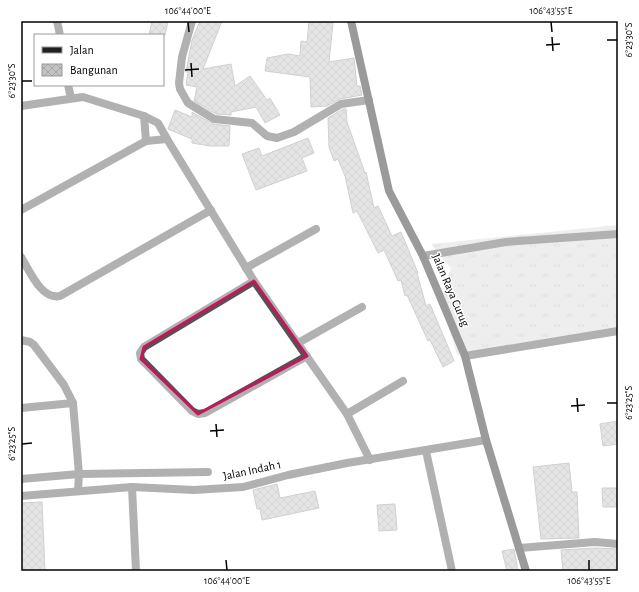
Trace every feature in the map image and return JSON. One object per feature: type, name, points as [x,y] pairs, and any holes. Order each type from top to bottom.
[{"type":"main road","name":"Jalan Raya Curug","points":[[351,21],[389,192],[423,256],[465,356],[486,440],[526,571]]},
{"type":"street","points":[[57,21],[60,34]]},
{"type":"street","points":[[192,21],[182,57],[179,83],[180,88],[188,103],[214,119],[252,124],[267,136],[277,138],[294,132],[341,104],[369,100]]},
{"type":"street","points":[[68,86],[71,98]]},
{"type":"street","points":[[21,106],[83,97],[144,116],[158,123],[246,268],[347,414],[370,460]]},
{"type":"street","points":[[144,116],[146,141]]},
{"type":"street","points":[[21,210],[146,141],[167,139]]},
{"type":"street","points":[[21,257],[45,294],[52,297],[60,296],[211,210]]},
{"type":"street","points":[[246,268],[316,229]]},
{"type":"street","points":[[423,256],[506,242],[618,234]]},
{"type":"street","points":[[254,280],[144,347],[140,353],[141,359],[192,411],[198,414],[205,412],[307,356]]},
{"type":"street","points":[[298,343],[362,307]]},
{"type":"street","points":[[465,356],[618,332]]},
{"type":"street","points":[[21,340],[34,345],[64,385],[73,403],[79,474],[78,491]]},
{"type":"street","points":[[347,414],[403,381]]},
{"type":"street","points":[[21,408],[73,403]]},
{"type":"street","name":"Jalan Indah 1","points":[[21,496],[132,487],[194,490],[242,487],[288,475],[486,440]]},
{"type":"street","points":[[426,451],[452,571]]},
{"type":"street","points":[[21,479],[79,474],[208,472]]},
{"type":"street","points":[[132,487],[136,571]]},
{"type":"street","points":[[519,548],[595,542],[618,544]]},
{"type":"highlighted area","points":[[254,281],[307,356],[198,414],[141,359],[144,347]]},
{"type":"green space","points":[[618,225],[618,330],[457,355],[440,297],[451,268],[431,244]]},
{"type":"building","points":[[152,21],[168,21],[165,35],[149,34]]},
{"type":"building","points":[[200,21],[222,21],[203,69],[231,64],[235,86],[250,76],[267,100],[270,98],[280,115],[265,123],[256,107],[231,112],[231,115],[216,114],[194,101],[197,87],[186,85],[188,72],[186,72],[192,40]]},
{"type":"building","points":[[309,21],[333,23],[329,62],[354,58],[357,86],[360,86],[362,95],[340,99],[327,106],[311,107],[310,77],[265,71],[267,58],[288,54],[300,56],[301,41],[307,42]]},
{"type":"building","points":[[343,109],[346,109],[347,122],[365,173],[366,172],[374,208],[378,206],[392,236],[401,232],[418,273],[426,306],[430,304],[454,361],[443,367],[430,340],[428,341],[407,295],[405,296],[401,280],[398,281],[384,250],[378,253],[357,211],[353,213],[345,176],[338,159],[334,161],[329,147],[328,118]]},
{"type":"building","points":[[175,110],[192,117],[192,112],[213,124],[230,126],[229,146],[210,146],[192,143],[192,139],[168,129]]},
{"type":"building","points":[[308,138],[314,153],[302,158],[307,171],[256,190],[242,154],[259,148],[262,156]]},
{"type":"building","points":[[618,421],[618,444],[603,446],[600,424]]},
{"type":"building","points":[[569,463],[572,492],[577,492],[579,538],[541,539],[533,467]]},
{"type":"building","points":[[277,484],[280,498],[315,491],[319,508],[262,520],[260,509],[257,509],[253,490]]},
{"type":"building","points":[[602,488],[618,488],[618,507],[603,507]]},
{"type":"building","points":[[42,502],[45,571],[21,571],[21,503]]},
{"type":"building","points":[[395,504],[397,530],[379,531],[377,505]]},
{"type":"building","points":[[595,548],[618,549],[618,571],[563,571],[561,550]]},
{"type":"building","points":[[514,549],[518,571],[507,571],[502,551]]}]
